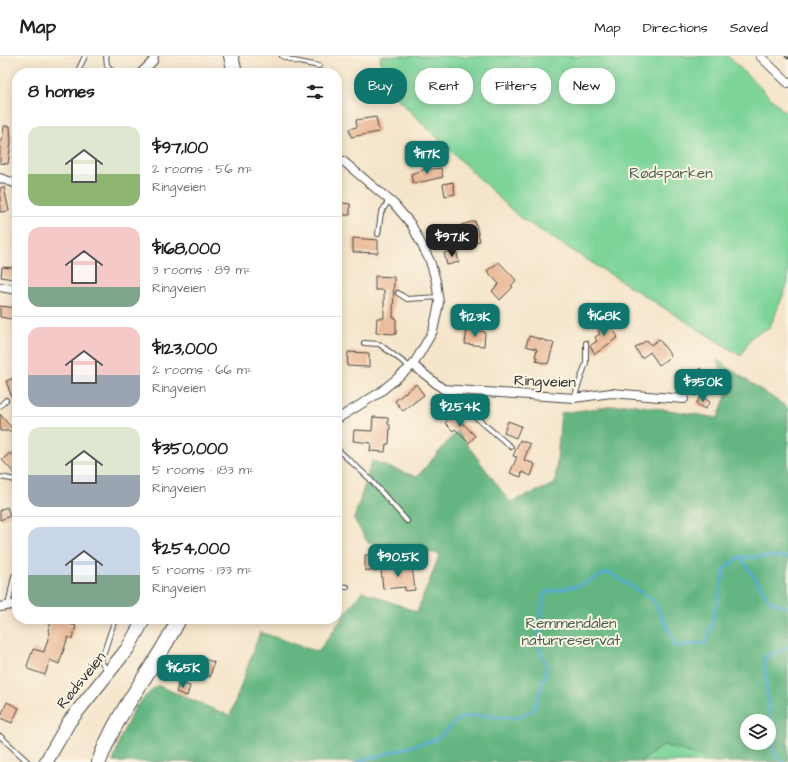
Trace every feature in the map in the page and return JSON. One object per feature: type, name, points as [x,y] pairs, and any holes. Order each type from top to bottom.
[{"type":"highway","points":[[231,56],[234,68]]},
{"type":"highway","points":[[99,762],[122,712],[156,660],[175,624]]},
{"type":"main road","name":"Rødsveien","points":[[46,762],[69,722],[128,648],[141,624]]},
{"type":"street","points":[[146,68],[153,61],[154,56]]},
{"type":"street","points":[[760,56],[788,83]]},
{"type":"street","points":[[342,161],[389,200],[413,227],[430,260],[439,297],[433,331],[412,366],[379,393],[342,416]]},
{"type":"street","points":[[0,178],[12,182]]},
{"type":"street","points":[[0,287],[12,289]]},
{"type":"street","points":[[412,366],[443,389]]},
{"type":"street","name":"Ringveien","points":[[443,389],[574,398],[611,393],[684,399]]},
{"type":"lane","points":[[79,68],[85,56]]},
{"type":"lane","points":[[106,56],[107,65],[110,68]]},
{"type":"lane","points":[[282,56],[294,61],[319,66]]},
{"type":"lane","points":[[378,234],[381,213],[389,200]]},
{"type":"lane","points":[[398,293],[406,299],[439,297]]},
{"type":"lane","points":[[364,343],[379,344],[412,366]]},
{"type":"lane","points":[[574,398],[586,363],[586,343]]},
{"type":"lane","points":[[443,389],[511,446]]},
{"type":"lane","points":[[0,406],[6,400]]},
{"type":"lane","points":[[342,454],[369,478],[407,521]]},
{"type":"lane","points":[[0,477],[12,479]]},
{"type":"lane","points":[[4,607],[12,582]]},
{"type":"lane","points":[[342,587],[347,588]]},
{"type":"lane","points":[[108,673],[101,660],[114,624]]},
{"type":"lane","points":[[156,660],[186,673]]},
{"type":"lane","points":[[0,736],[28,762]]},
{"type":"green space","name":"Rødsparken","points":[[380,56],[728,56],[788,115],[788,283],[770,327],[751,337],[741,356],[519,217],[403,104],[407,104],[407,68],[382,68]]},
{"type":"green space","name":"Remmendalen naturreservat","points":[[717,360],[788,408],[788,762],[710,762],[700,756],[663,745],[641,762],[113,762],[121,736],[136,706],[157,685],[230,716],[260,632],[318,652],[338,624],[342,624],[342,619],[362,591],[417,612],[440,554],[368,543],[354,519],[372,461],[417,477],[457,431],[510,502],[555,484],[561,413],[630,404],[718,418],[729,387]]},
{"type":"green space","points":[[663,745],[700,756],[710,762],[641,762]]},
{"type":"building","points":[[376,117],[379,132],[351,137],[349,129],[357,127],[356,120]]},
{"type":"building","points":[[4,126],[10,126],[11,142],[8,164],[0,163],[0,141],[2,141]]},
{"type":"building","points":[[441,168],[443,177],[413,184],[411,174],[423,170]]},
{"type":"building","points":[[453,182],[455,194],[445,196],[443,184]]},
{"type":"building","points":[[4,187],[9,211],[0,212],[0,188]]},
{"type":"building","points":[[342,203],[350,204],[350,215],[342,215]]},
{"type":"building","points":[[475,221],[480,241],[457,246],[455,237],[463,235],[461,225]]},
{"type":"building","points":[[353,238],[378,240],[378,253],[353,252]]},
{"type":"building","points":[[456,250],[459,262],[447,265],[444,253]]},
{"type":"building","points":[[499,262],[516,280],[511,286],[513,287],[500,300],[492,291],[499,284],[487,271]]},
{"type":"building","points":[[2,267],[12,268],[12,279],[1,277]]},
{"type":"building","points":[[375,276],[394,277],[393,318],[396,318],[396,334],[376,333],[377,318],[384,318],[384,290],[375,290]]},
{"type":"building","points":[[0,306],[12,307],[12,319],[0,317]]},
{"type":"building","points":[[607,320],[618,337],[595,354],[590,346],[597,341],[595,337],[600,334],[597,327]]},
{"type":"building","points":[[467,329],[485,332],[484,346],[465,344]]},
{"type":"building","points":[[529,336],[554,343],[548,364],[536,361],[537,357],[535,357],[537,349],[526,346]]},
{"type":"building","points":[[659,339],[671,356],[659,365],[650,352],[642,358],[635,348],[647,340],[651,345]]},
{"type":"building","points":[[348,352],[369,353],[369,367],[347,366]]},
{"type":"building","points":[[700,368],[712,381],[695,396],[683,383]]},
{"type":"building","points":[[12,379],[12,398],[6,381]]},
{"type":"building","points":[[416,384],[424,395],[403,411],[395,401]]},
{"type":"building","points":[[701,396],[710,402],[705,409],[696,404]]},
{"type":"building","points":[[0,414],[12,429],[12,431],[0,431]]},
{"type":"building","points":[[454,414],[475,436],[469,443],[455,429],[453,431],[445,423]]},
{"type":"building","points":[[373,417],[388,418],[388,424],[390,425],[389,444],[386,444],[385,452],[370,451],[371,443],[353,441],[354,430],[372,431]]},
{"type":"building","points":[[508,421],[521,426],[516,438],[504,433]]},
{"type":"building","points":[[520,440],[530,444],[524,460],[535,464],[531,476],[522,472],[521,477],[510,473],[517,457],[513,456]]},
{"type":"building","points":[[10,453],[12,455],[12,471],[2,460]]},
{"type":"building","points":[[7,507],[10,516],[0,520],[0,510]]},
{"type":"building","points":[[365,555],[376,555],[375,571],[365,570]]},
{"type":"building","points":[[412,566],[415,590],[405,591],[405,587],[383,589],[381,569]]},
{"type":"building","points":[[50,624],[69,624],[76,626],[72,639],[68,637],[59,664],[50,660],[45,675],[28,669],[27,666],[33,649],[44,652],[50,632],[48,631]]},
{"type":"building","points":[[198,657],[214,662],[210,677],[194,672]]},
{"type":"building","points":[[179,683],[190,686],[187,696],[176,692]]},
{"type":"building","points":[[7,702],[19,708],[12,723],[0,718]]},
{"type":"waterway","points":[[740,557],[771,602],[788,607]]},
{"type":"waterway","points":[[357,762],[437,739],[459,719],[473,715],[516,718],[534,710],[547,668],[538,643],[544,593],[581,585],[608,572],[652,599],[670,632],[675,646],[707,643],[725,568],[740,557],[788,557]]},
{"type":"waterway","points":[[783,762],[773,751],[764,657],[788,647]]}]
